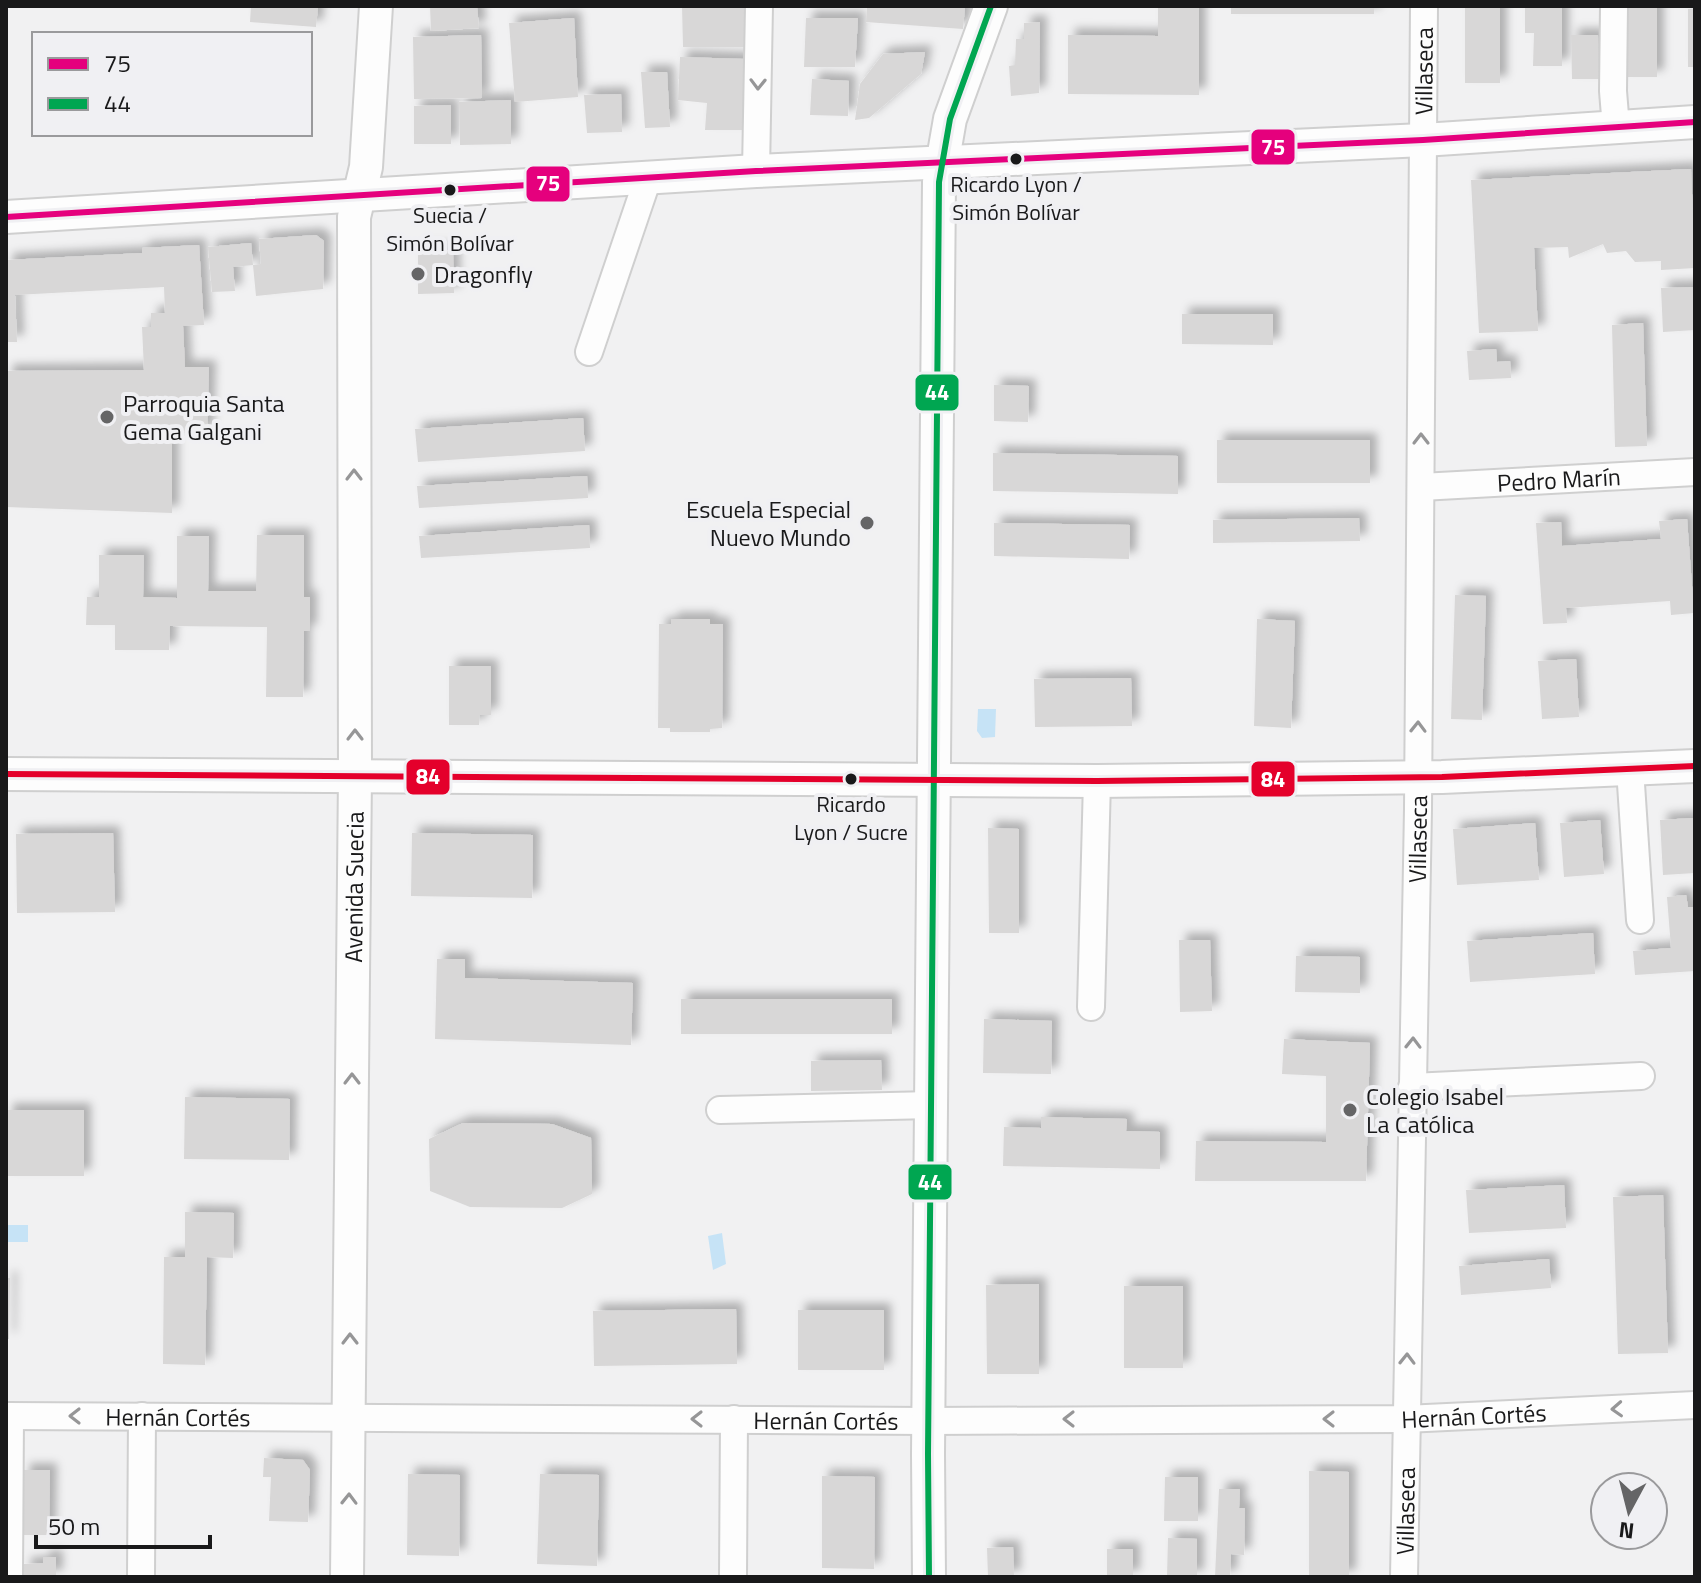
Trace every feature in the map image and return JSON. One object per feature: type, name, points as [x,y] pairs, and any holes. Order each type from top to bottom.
[{"type":"street","name":"Avenida Suecia","points":[[347,1577],[355,775],[354,217],[366,167],[376,6]]},
{"type":"street","points":[[756,171],[759,6]]},
{"type":"street","points":[[929,1577],[939,182],[950,119],[991,6]]},
{"type":"street","name":"Villaseca","points":[[1404,1577],[1419,778],[1424,6]]},
{"type":"street","points":[[1614,6],[1616,128]]},
{"type":"street","points":[[6,217],[756,171],[1423,140],[1695,122]]},
{"type":"street","points":[[589,352],[648,178]]},
{"type":"street","name":"Pedro Marín","points":[[1421,487],[1695,472]]},
{"type":"street","points":[[6,774],[1097,781],[1419,778],[1695,766]]},
{"type":"street","points":[[1630,769],[1640,920]]},
{"type":"street","points":[[1091,1007],[1097,781]]},
{"type":"street","points":[[1412,1087],[1641,1076]]},
{"type":"street","points":[[720,1110],[932,1105]]},
{"type":"street","name":"Hernán Cortés","points":[[8,1416],[928,1421],[1405,1419],[1695,1405]]},
{"type":"street","points":[[8,1416],[9,1577]]},
{"type":"street","points":[[141,1577],[142,1416]]},
{"type":"street","points":[[733,1577],[734,1419]]},
{"type":"water","points":[[978,709],[996,709],[995,737],[982,738],[977,731]]},
{"type":"water","points":[[6,1225],[28,1225],[28,1242],[6,1242]]},
{"type":"water","points":[[722,1233],[726,1264],[713,1270],[708,1236]]},
{"type":"building","points":[[251,6],[318,6],[316,27],[250,22]]},
{"type":"building","points":[[430,6],[477,6],[479,28],[431,31]]},
{"type":"building","points":[[682,6],[746,6],[746,47],[683,47]]},
{"type":"building","points":[[867,6],[965,6],[963,29],[866,22]]},
{"type":"building","points":[[1158,6],[1199,6],[1199,95],[1068,94],[1068,35],[1158,36]]},
{"type":"building","points":[[1231,6],[1374,6],[1374,14],[1231,14]]},
{"type":"building","points":[[1465,6],[1500,6],[1500,83],[1465,83]]},
{"type":"building","points":[[1525,6],[1562,6],[1562,66],[1533,66],[1534,33],[1525,33]]},
{"type":"building","points":[[1625,6],[1657,6],[1657,77],[1625,77]]},
{"type":"building","points":[[1688,9],[1695,9],[1695,67],[1688,67]]},
{"type":"building","points":[[574,18],[578,97],[515,102],[509,23]]},
{"type":"building","points":[[806,18],[858,18],[855,67],[804,67]]},
{"type":"building","points":[[1040,22],[1039,93],[1011,96],[1009,66],[1015,65],[1016,39],[1024,39],[1024,23]]},
{"type":"building","points":[[481,35],[482,98],[414,99],[413,37]]},
{"type":"building","points":[[1571,35],[1598,35],[1599,79],[1572,79]]},
{"type":"building","points":[[925,52],[921,74],[869,118],[855,120],[860,84],[883,54]]},
{"type":"building","points":[[680,57],[744,59],[742,130],[705,130],[707,103],[678,100]]},
{"type":"building","points":[[641,72],[667,72],[670,127],[645,128]]},
{"type":"building","points":[[812,79],[849,81],[848,116],[810,115]]},
{"type":"building","points":[[621,94],[622,132],[587,133],[584,95]]},
{"type":"building","points":[[511,100],[511,144],[460,145],[459,102]]},
{"type":"building","points":[[451,105],[451,144],[414,144],[414,106]]},
{"type":"building","points":[[1691,169],[1695,268],[1661,270],[1661,261],[1635,262],[1626,251],[1607,253],[1603,244],[1569,258],[1568,247],[1534,248],[1538,331],[1479,333],[1471,180]]},
{"type":"building","points":[[316,235],[324,241],[323,289],[256,296],[253,265],[261,264],[259,239]]},
{"type":"building","points":[[251,243],[253,265],[233,267],[235,291],[212,292],[208,247]]},
{"type":"building","name":"Parroquia Santa Gema Galgani","points":[[199,245],[204,325],[183,326],[185,367],[209,367],[207,434],[172,433],[172,513],[6,507],[6,371],[144,370],[142,327],[151,327],[151,313],[165,313],[164,287],[15,295],[17,342],[6,342],[6,260],[142,253],[142,248]]},
{"type":"building","name":"Dragonfly","points":[[418,250],[453,250],[454,293],[418,294]]},
{"type":"building","points":[[1695,287],[1695,330],[1663,332],[1661,288]]},
{"type":"building","points":[[1182,314],[1273,314],[1273,345],[1182,344]]},
{"type":"building","points":[[1643,323],[1647,446],[1615,447],[1612,325]]},
{"type":"building","points":[[1496,349],[1497,362],[1510,361],[1511,378],[1469,380],[1467,351]]},
{"type":"building","points":[[994,385],[1029,386],[1028,422],[994,421]]},
{"type":"building","points":[[583,418],[585,451],[418,462],[415,429]]},
{"type":"building","points":[[1217,440],[1370,440],[1370,483],[1217,483]]},
{"type":"building","points":[[993,453],[1178,456],[1178,494],[993,491]]},
{"type":"building","points":[[587,476],[588,498],[419,508],[417,486]]},
{"type":"building","points":[[1359,518],[1360,541],[1213,543],[1213,520]]},
{"type":"building","points":[[1687,519],[1694,613],[1671,615],[1670,601],[1566,608],[1567,623],[1543,624],[1536,523],[1561,522],[1562,546],[1661,539],[1659,521]]},
{"type":"building","points":[[994,523],[1130,525],[1129,559],[994,556]]},
{"type":"building","points":[[589,525],[590,548],[421,558],[419,536]]},
{"type":"building","points":[[257,535],[304,535],[304,597],[310,597],[310,631],[304,631],[303,697],[266,697],[267,627],[170,626],[169,650],[115,650],[115,625],[86,625],[87,597],[99,597],[99,555],[144,555],[143,597],[177,598],[177,536],[209,536],[208,591],[256,591]]},
{"type":"building","points":[[1455,595],[1486,596],[1482,720],[1451,719]]},
{"type":"building","points":[[671,619],[710,619],[710,624],[723,624],[722,728],[710,729],[710,732],[670,732],[670,728],[658,728],[659,624],[671,624]]},
{"type":"building","points":[[1257,619],[1295,621],[1291,728],[1254,726]]},
{"type":"building","points":[[1576,659],[1579,717],[1542,719],[1538,661]]},
{"type":"building","points":[[449,666],[491,666],[491,715],[480,715],[479,725],[449,725]]},
{"type":"building","points":[[1131,678],[1132,726],[1035,727],[1034,679]]},
{"type":"building","points":[[1693,818],[1695,873],[1663,875],[1660,820]]},
{"type":"building","points":[[1600,820],[1604,874],[1564,877],[1560,823]]},
{"type":"building","points":[[1535,823],[1539,880],[1457,885],[1453,829]]},
{"type":"building","points":[[988,828],[1019,829],[1019,933],[989,933]]},
{"type":"building","points":[[113,833],[115,912],[17,913],[16,834]]},
{"type":"building","points":[[412,833],[533,835],[532,898],[411,896]]},
{"type":"building","points":[[1686,895],[1688,907],[1695,907],[1695,971],[1635,975],[1633,951],[1671,948],[1667,897]]},
{"type":"building","points":[[1593,933],[1595,974],[1470,982],[1467,941]]},
{"type":"building","points":[[1179,940],[1210,940],[1212,1011],[1180,1012]]},
{"type":"building","points":[[1296,956],[1360,957],[1360,993],[1295,992]]},
{"type":"building","points":[[437,959],[465,959],[465,978],[633,983],[631,1045],[435,1039]]},
{"type":"building","points":[[681,999],[892,999],[892,1034],[681,1034]]},
{"type":"building","points":[[984,1019],[1052,1021],[1051,1074],[983,1073]]},
{"type":"building","points":[[1284,1039],[1370,1043],[1366,1181],[1195,1181],[1196,1141],[1326,1142],[1326,1076],[1282,1074]]},
{"type":"building","points":[[881,1060],[882,1090],[811,1091],[811,1061]]},
{"type":"building","points":[[185,1097],[290,1099],[289,1160],[184,1159]]},
{"type":"building","points":[[6,1110],[84,1110],[84,1176],[6,1176]]},
{"type":"building","points":[[1041,1117],[1127,1119],[1126,1131],[1160,1132],[1160,1169],[1003,1166],[1004,1127],[1041,1128]]},
{"type":"building","points":[[463,1123],[552,1124],[591,1138],[592,1194],[562,1208],[470,1207],[430,1191],[429,1139]]},
{"type":"building","points":[[1564,1185],[1566,1228],[1469,1233],[1466,1190]]},
{"type":"building","points":[[1663,1195],[1668,1353],[1618,1354],[1613,1197]]},
{"type":"building","points":[[185,1212],[234,1213],[233,1258],[207,1257],[205,1365],[163,1364],[164,1257],[185,1257]]},
{"type":"building","points":[[1549,1259],[1551,1288],[1461,1295],[1459,1266]]},
{"type":"building","points":[[6,1278],[10,1278],[9,1339],[6,1339]]},
{"type":"building","points":[[1039,1284],[1039,1374],[987,1374],[986,1285]]},
{"type":"building","points":[[1124,1286],[1183,1286],[1183,1368],[1124,1368]]},
{"type":"building","points":[[736,1309],[737,1364],[594,1366],[593,1311]]},
{"type":"building","points":[[798,1310],[884,1310],[884,1370],[798,1370]]},
{"type":"building","points":[[264,1458],[303,1460],[310,1470],[308,1522],[269,1521],[271,1477],[263,1477]]},
{"type":"building","points":[[23,1470],[50,1470],[49,1535],[22,1535]]},
{"type":"building","points":[[1309,1471],[1349,1472],[1349,1577],[1309,1577]]},
{"type":"building","points":[[408,1474],[460,1475],[459,1556],[407,1555]]},
{"type":"building","points":[[540,1474],[599,1475],[597,1566],[537,1564]]},
{"type":"building","points":[[822,1476],[875,1477],[874,1569],[822,1568]]},
{"type":"building","points":[[1165,1477],[1198,1477],[1198,1521],[1164,1521]]},
{"type":"building","points":[[1219,1489],[1240,1489],[1239,1508],[1245,1508],[1244,1555],[1231,1554],[1230,1577],[1215,1577]]},
{"type":"building","points":[[1168,1538],[1197,1539],[1197,1577],[1167,1577]]},
{"type":"building","points":[[1013,1547],[1014,1577],[988,1577],[987,1548]]},
{"type":"building","points":[[1107,1549],[1133,1549],[1133,1577],[1107,1577]]},
{"type":"building","points":[[43,1557],[56,1557],[56,1577],[24,1577],[24,1564],[43,1563]]},
{"type":"transit line","name":"44","points":[[929,1577],[939,182],[950,119],[991,6]]},
{"type":"transit line","name":"75","points":[[6,217],[756,171],[1423,140],[1695,122]]},
{"type":"transit line","name":"84","points":[[6,774],[1097,781],[1442,777],[1695,766]]},
{"type":"place","name":"Ricardo Lyon / Simón Bolívar","points":[[1016,159]]},
{"type":"place","name":"Suecia / Simón Bolívar","points":[[450,190]]},
{"type":"place","name":"Dragonfly","points":[[418,274]]},
{"type":"place","name":"Parroquia Santa Gema Galgani","points":[[107,417]]},
{"type":"place","name":"Escuela Especial Nuevo Mundo","points":[[867,523]]},
{"type":"place","name":"Ricardo Lyon / Sucre","points":[[851,779]]},
{"type":"place","name":"Colegio Isabel La Católica","points":[[1350,1110]]}]
